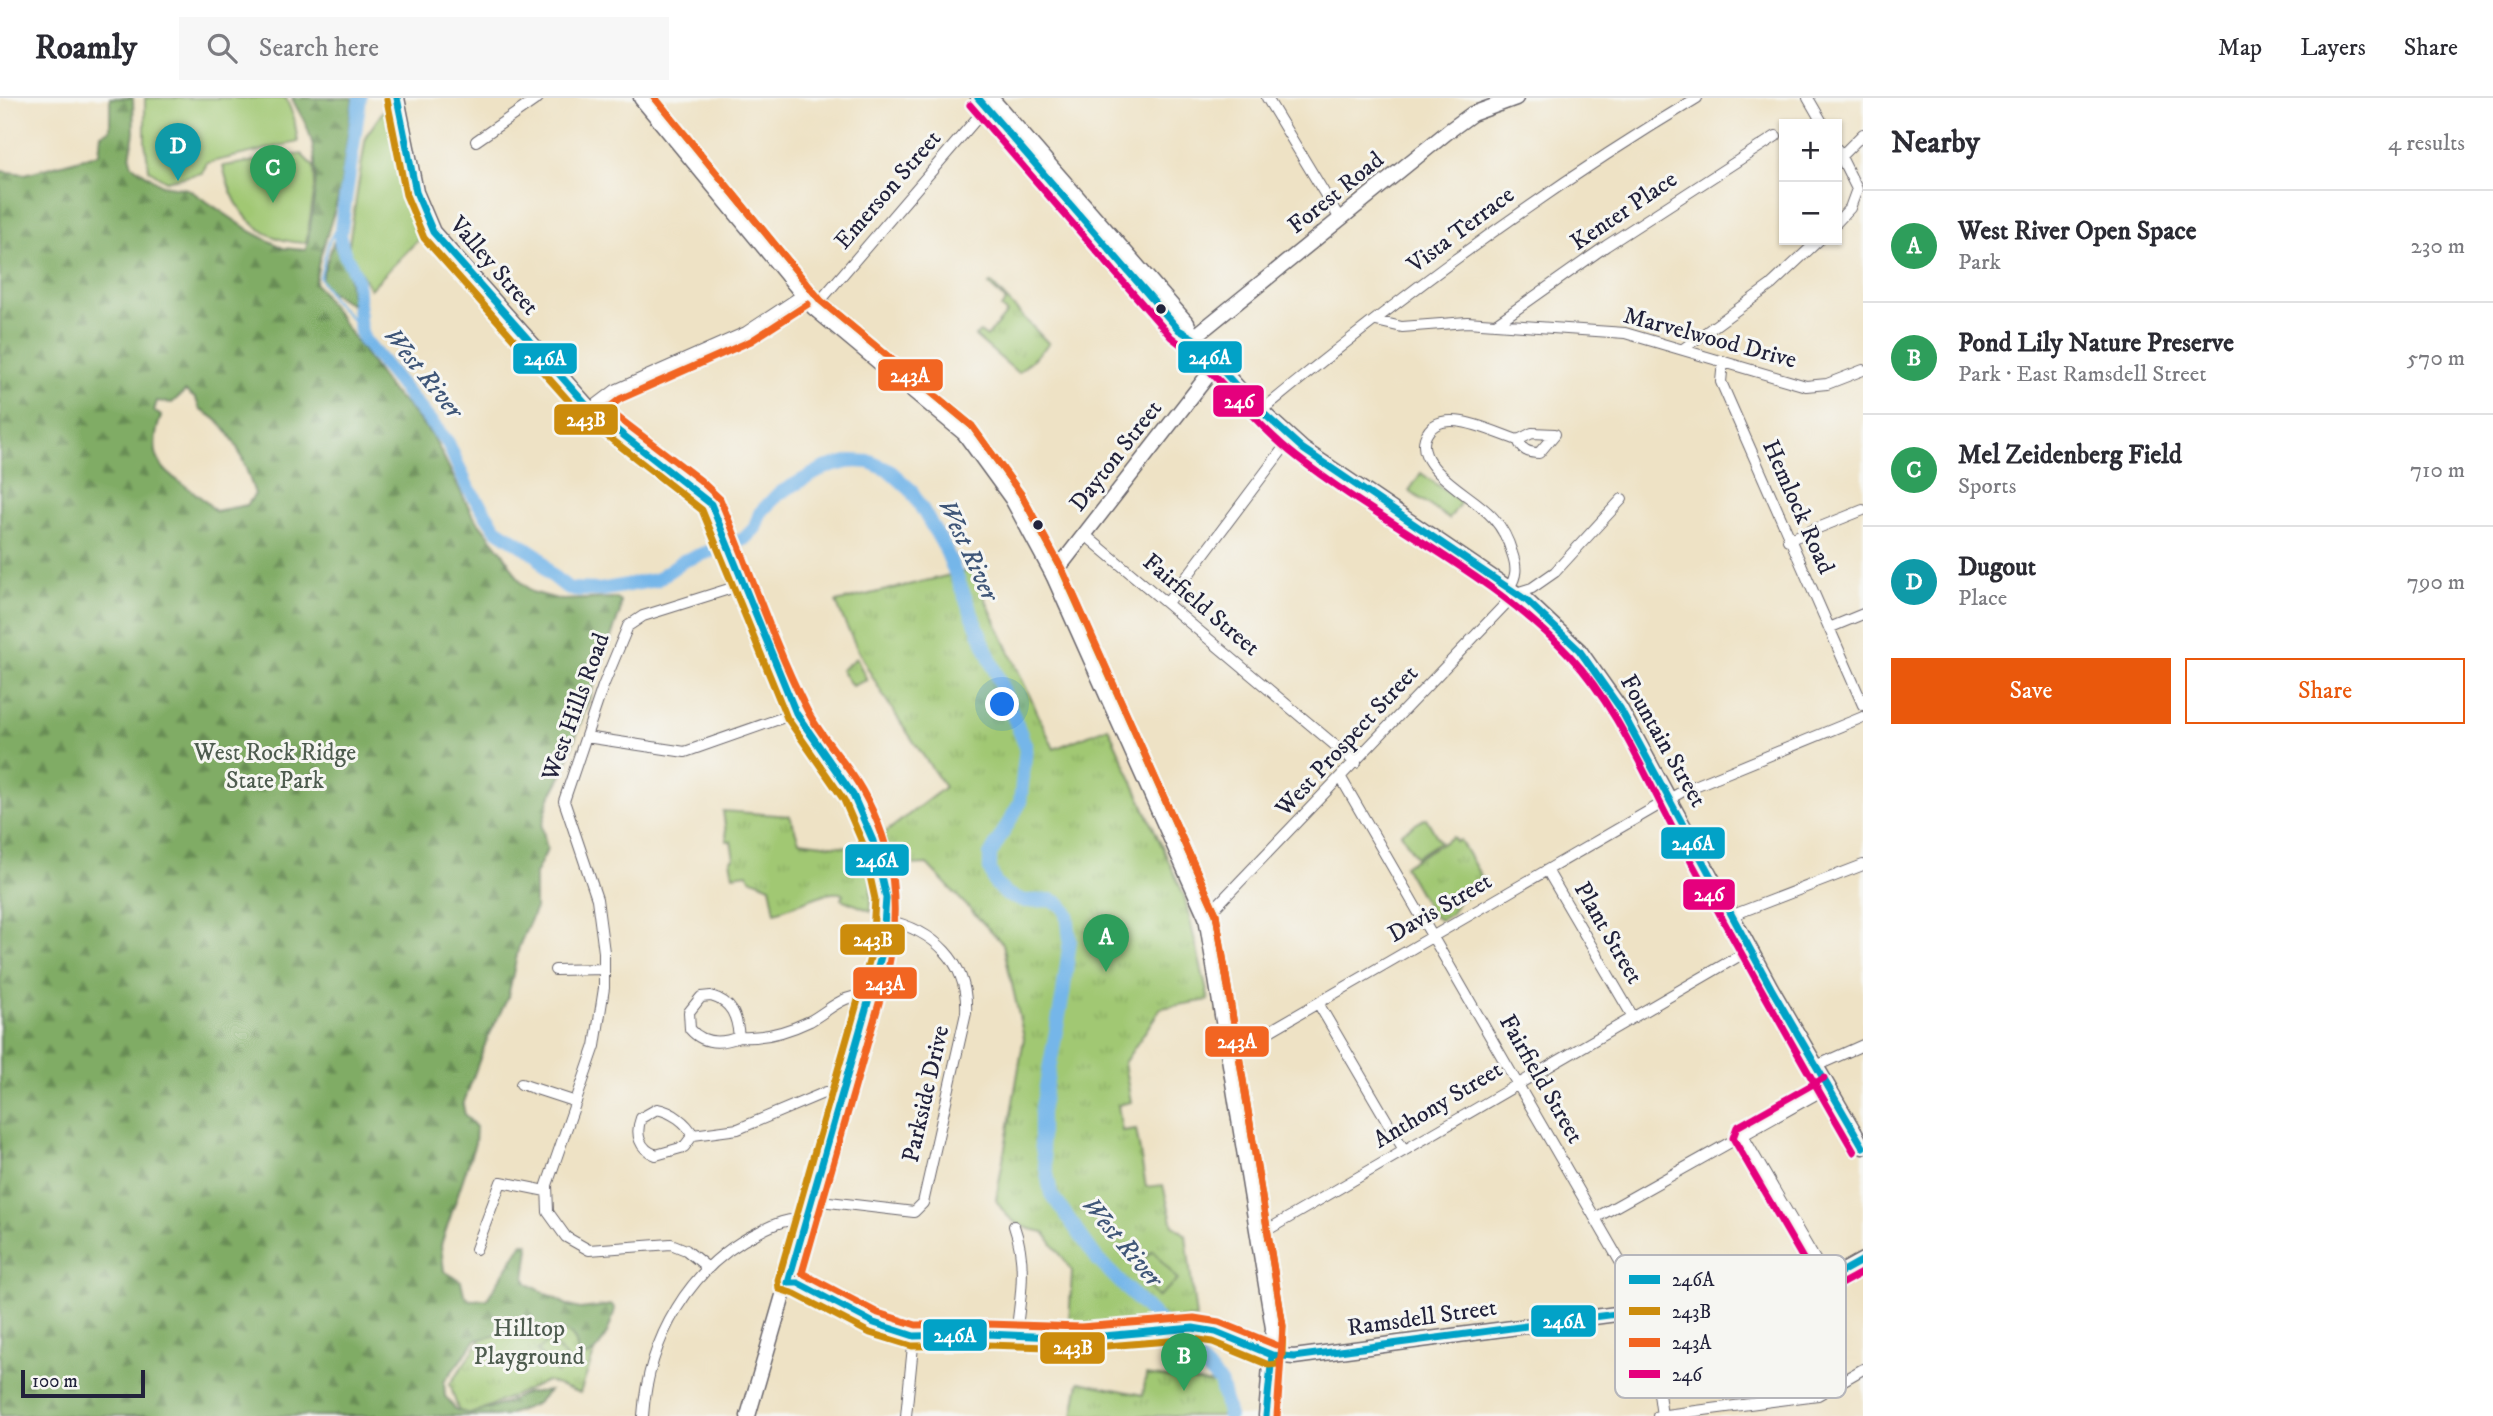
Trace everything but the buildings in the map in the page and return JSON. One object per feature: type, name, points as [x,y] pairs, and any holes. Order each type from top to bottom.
[{"type":"main road","name":"Valley Street","points":[[397,98],[416,192],[429,227],[590,409],[703,495],[722,525],[796,713],[861,809],[883,877],[886,920],[870,997],[748,1416]]},
{"type":"main road","points":[[641,98],[802,295],[964,433],[1012,499],[1053,575],[1206,917],[1273,1328],[1266,1416]]},
{"type":"main road","name":"Forest Road","points":[[1193,338],[1464,120],[1492,102],[1512,99]]},
{"type":"main road","name":"Fountain Street","points":[[987,101],[1131,267],[1187,323],[1193,338],[1216,365],[1261,411],[1320,463],[1512,591],[1558,627],[1600,678],[1671,798],[1732,915],[1863,1147]]},
{"type":"main road","name":"Dayton Street","points":[[1053,575],[1216,365]]},
{"type":"main road","name":"Ramsdell Street","points":[[1846,1269],[1863,1260]]},
{"type":"main road","name":"Ramsdell Street","points":[[1272,1355],[1294,1357],[1615,1315]]},
{"type":"street","points":[[476,141],[538,98]]},
{"type":"street","points":[[1267,98],[1340,219]]},
{"type":"street","name":"Vista Terrace","points":[[1261,411],[1500,224],[1597,159],[1697,98]]},
{"type":"street","points":[[1808,98],[1820,119]]},
{"type":"street","name":"Emerson Street","points":[[814,307],[987,101]]},
{"type":"street","points":[[1842,150],[1863,134]]},
{"type":"street","name":"Kenter Place","points":[[1497,323],[1606,246],[1776,136]]},
{"type":"street","points":[[1842,158],[1857,189],[1850,208],[1842,217]]},
{"type":"street","points":[[1683,349],[1771,285],[1814,245]]},
{"type":"street","points":[[590,409],[615,390],[746,332],[802,295]]},
{"type":"street","name":"Marvelwood Drive","points":[[1376,321],[1402,327],[1497,323],[1625,333],[1817,387],[1863,370]]},
{"type":"street","name":"Hemlock Road","points":[[1723,361],[1721,382],[1788,540],[1863,705]]},
{"type":"street","points":[[1518,440],[1463,421],[1443,421],[1433,425],[1424,443],[1425,455],[1437,471],[1501,524],[1516,563],[1512,591],[1532,588],[1555,572],[1622,499]]},
{"type":"street","points":[[1167,603],[1291,438]]},
{"type":"street","points":[[1788,540],[1863,510]]},
{"type":"street","name":"Fairfield Street","points":[[1084,534],[1356,763]]},
{"type":"street","name":"West Hills Road","points":[[604,969],[597,899],[564,801],[586,737],[628,626],[643,616],[745,584]]},
{"type":"street","name":"West Prospect Street","points":[[1206,917],[1356,763],[1512,591]]},
{"type":"street","points":[[1829,628],[1863,614]]},
{"type":"street","points":[[586,737],[685,752],[796,713]]},
{"type":"street","name":"Davis Street","points":[[1227,1047],[1256,1039],[1671,798],[1863,717]]},
{"type":"street","name":"Fairfield Street","points":[[1341,778],[1617,1255]]},
{"type":"street","points":[[1732,915],[1863,865]]},
{"type":"street","name":"Plant Street","points":[[1547,870],[1633,1017]]},
{"type":"street","name":"Parkside Drive","points":[[812,1200],[914,1212],[923,1203],[967,1000],[960,970],[948,951],[920,932],[886,920]]},
{"type":"street","name":"Anthony Street","points":[[1257,1236],[1751,949]]},
{"type":"street","points":[[555,970],[604,969],[603,1002],[595,1046],[546,1191],[552,1220],[577,1245],[599,1251],[671,1244],[686,1250],[708,1268]]},
{"type":"street","points":[[739,1037],[735,1014],[719,998],[701,998],[689,1012],[690,1029],[702,1039],[717,1042],[739,1037],[773,1035],[808,1022],[851,996],[870,997]]},
{"type":"street","points":[[1318,1003],[1404,1150]]},
{"type":"street","points":[[1816,1066],[1863,1045]]},
{"type":"street","points":[[521,1084],[576,1102]]},
{"type":"street","points":[[1597,1217],[1829,1087]]},
{"type":"street","points":[[693,1135],[683,1122],[657,1109],[645,1113],[638,1126],[641,1145],[656,1155],[684,1147],[693,1135],[738,1129],[826,1092],[842,1093]]},
{"type":"street","points":[[1743,1136],[1813,1255]]},
{"type":"street","points":[[476,1250],[501,1182],[546,1191]]},
{"type":"street","points":[[643,1416],[645,1388],[660,1336],[676,1308],[708,1268],[744,1239],[792,1219],[806,1221]]},
{"type":"street","points":[[1014,1226],[1020,1243],[1023,1275],[1016,1334]]},
{"type":"street","points":[[788,1283],[798,1283],[874,1323],[914,1336],[1016,1334],[1081,1338],[1180,1328],[1216,1332],[1272,1355]]},
{"type":"street","points":[[906,1416],[914,1336]]},
{"type":"street","points":[[1846,1379],[1863,1369]]},
{"type":"street","name":"Fairfield Street","points":[[1659,1398],[1661,1416]]},
{"type":"street","points":[[1661,1416],[1796,1398]]},
{"type":"green space","name":"West Rock Ridge State Park","points":[[110,98],[133,98],[134,132],[130,158],[132,165],[162,185],[188,189],[252,232],[283,248],[306,250],[315,188],[315,157],[307,127],[292,98],[353,98],[340,192],[315,283],[392,392],[406,404],[434,438],[472,514],[503,553],[520,581],[532,592],[561,600],[614,598],[621,601],[620,612],[562,775],[550,797],[542,826],[547,850],[535,874],[535,910],[519,946],[508,997],[486,1042],[463,1105],[465,1115],[476,1127],[475,1143],[441,1245],[444,1271],[461,1281],[464,1294],[470,1300],[487,1299],[523,1243],[528,1243],[525,1279],[528,1284],[569,1306],[580,1309],[612,1305],[615,1309],[602,1343],[586,1357],[578,1352],[572,1336],[553,1330],[526,1331],[476,1340],[444,1382],[445,1396],[456,1410],[470,1414],[503,1404],[526,1393],[549,1391],[536,1404],[505,1416],[0,1416],[0,171],[25,174],[99,154],[101,134],[110,130]],"holes":[[[185,391],[196,399],[200,410],[212,416],[236,446],[255,494],[247,505],[215,511],[168,473],[161,464],[156,452],[156,436],[161,416],[154,411],[157,401],[172,403]]]},
{"type":"green space","points":[[145,98],[286,98],[294,118],[298,142],[207,163],[202,173],[166,181],[149,170],[145,142]]},
{"type":"green space","points":[[388,104],[413,216],[422,236],[370,289],[348,250],[366,136]]},
{"type":"green space","points":[[301,154],[314,167],[315,187],[306,243],[274,237],[250,221],[233,197],[223,166]]},
{"type":"green space","points":[[333,243],[348,272],[352,305],[327,290],[321,279]]},
{"type":"green space","points":[[991,283],[1049,344],[1018,373],[975,336],[980,332],[987,337],[1007,313],[1001,308],[1006,301],[989,285]]},
{"type":"green space","points":[[1421,473],[1461,502],[1449,519],[1409,491]]},
{"type":"green space","points":[[972,570],[1054,749],[1108,727],[1184,895],[1209,1000],[1161,1008],[1124,1063],[1131,1102],[1118,1105],[1122,1131],[1136,1129],[1146,1187],[1163,1185],[1173,1225],[1186,1235],[1196,1318],[1069,1324],[1072,1271],[1044,1232],[1015,1222],[996,1200],[1024,1038],[1003,944],[927,864],[890,866],[882,835],[945,787],[872,676],[836,602]]},
{"type":"green space","points":[[856,658],[867,680],[852,686],[841,670]]},
{"type":"green space","points":[[723,811],[790,816],[799,841],[863,849],[871,871],[871,911],[841,899],[843,894],[836,893],[775,912],[770,886],[750,878],[747,873],[733,875],[730,860],[734,858],[731,841],[727,841]]},
{"type":"green space","points":[[1426,818],[1440,842],[1416,857],[1401,833]]},
{"type":"green space","points":[[1453,837],[1456,842],[1460,840],[1486,885],[1459,901],[1452,913],[1440,920],[1432,915],[1404,866]]},
{"type":"green space","points":[[1153,1251],[1178,1280],[1157,1297],[1133,1268]]},
{"type":"green space","name":"Hilltop Playground","points":[[514,1293],[604,1325],[580,1393],[547,1381],[467,1416],[460,1416],[450,1384]]},
{"type":"green space","points":[[550,1340],[570,1362],[557,1373],[537,1351]]},
{"type":"green space","points":[[1146,1375],[1221,1385],[1225,1401],[1222,1416],[1073,1416],[1079,1382],[1143,1395]]},
{"type":"waterway","name":"West River","points":[[360,98],[340,236],[342,248],[356,278],[364,340],[448,443],[467,486],[496,529],[538,556],[549,573],[569,589],[600,590],[656,580],[683,561],[744,539],[755,528],[760,513],[778,494],[824,468],[851,461],[870,462],[890,471],[911,490],[945,548],[1026,747],[1020,803],[990,855],[990,869],[995,883],[1006,894],[1025,901],[1051,900],[1060,904],[1067,913],[1070,940],[1063,994],[1041,1113],[1041,1143],[1051,1194],[1098,1260],[1220,1382],[1229,1416]]},
{"type":"waterway","points":[[343,216],[329,241],[320,278],[332,299],[358,325]]},
{"type":"transit line","name":"246A","points":[[397,98],[416,192],[433,232],[590,409],[711,504],[796,713],[853,795],[873,841],[886,898],[882,953],[788,1283],[798,1283],[874,1323],[914,1336],[987,1334],[1081,1338],[1193,1328],[1216,1332],[1272,1355],[1294,1357],[1615,1314]]},
{"type":"transit line","name":"243B","points":[[387,100],[406,195],[424,238],[583,417],[702,510],[787,718],[844,800],[863,844],[875,899],[872,951],[778,1280],[779,1289],[795,1294],[870,1333],[912,1346],[1082,1348],[1193,1339],[1213,1342],[1269,1365],[1277,1364],[1282,1356],[1283,1326],[1216,914],[1062,570],[1021,494],[972,426],[821,301],[655,98]]},
{"type":"transit line","name":"243A","points":[[655,98],[821,301],[972,426],[1021,494],[1063,571],[1216,914],[1283,1326],[1277,1416]]},
{"type":"transit line","name":"246A","points":[[978,98],[1179,330],[1193,338],[1250,401],[1303,449],[1526,600],[1579,650],[1620,708],[1771,988],[1863,1147]]},
{"type":"transit line","name":"246","points":[[970,105],[1171,337],[1204,365],[1280,443],[1331,482],[1507,600],[1539,626],[1587,676],[1631,745],[1723,921],[1854,1152]]},
{"type":"transit line","name":"243A","points":[[808,304],[751,341],[620,399],[607,409],[700,480],[720,499],[793,681],[811,717],[862,790],[889,857],[894,927],[887,975],[802,1273],[878,1313],[916,1325],[1081,1327],[1194,1318],[1219,1322],[1276,1345]]},
{"type":"transit line","name":"246","points":[[1801,1255],[1733,1138],[1737,1127],[1824,1078]]},
{"type":"transit line","name":"246A","points":[[1846,1269],[1863,1260]]},
{"type":"transit line","name":"246","points":[[1846,1281],[1863,1272]]},
{"type":"transit line","name":"246A","points":[[1266,1416],[1272,1355]]},
{"type":"place","name":"Dugout","points":[[178,181]]},
{"type":"place","name":"Mel Zeidenberg Field","points":[[273,203]]},
{"type":"place","name":"West River Open Space","points":[[1106,972]]},
{"type":"place","name":"Pond Lily Nature Preserve","points":[[1184,1391]]}]
